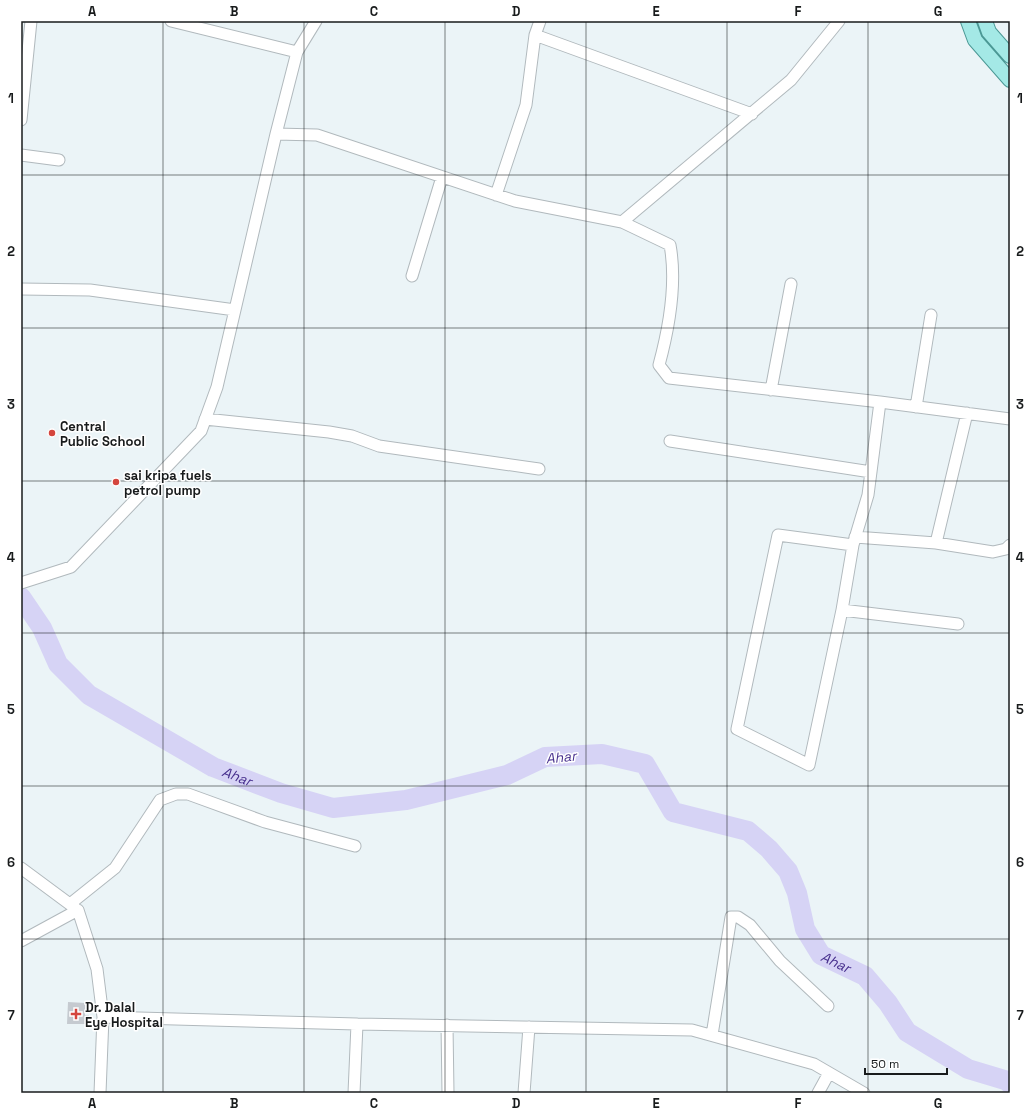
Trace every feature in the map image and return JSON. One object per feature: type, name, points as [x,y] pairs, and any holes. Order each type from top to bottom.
[{"type":"main road","points":[[968,21],[975,40],[1010,80]]},
{"type":"main road","points":[[985,21],[989,32],[1010,56]]},
{"type":"street","points":[[21,120],[31,21]]},
{"type":"street","points":[[171,21],[297,52]]},
{"type":"street","points":[[21,582],[71,567],[201,431],[218,387],[276,134],[297,52],[316,21]]},
{"type":"street","points":[[496,195],[526,105],[535,35],[540,21]]},
{"type":"street","points":[[622,222],[792,80],[839,21]]},
{"type":"street","points":[[535,35],[752,114]]},
{"type":"street","points":[[276,134],[317,136],[515,201],[622,222],[670,245],[674,265],[664,344],[659,365],[669,378],[880,402],[1010,419]]},
{"type":"street","points":[[21,155],[59,160]]},
{"type":"street","points":[[412,276],[442,177]]},
{"type":"street","points":[[771,390],[791,284]]},
{"type":"street","points":[[21,290],[90,290],[235,310]]},
{"type":"street","points":[[916,407],[931,315]]},
{"type":"street","points":[[880,402],[868,495],[854,541],[842,610],[809,765],[737,729],[778,534],[854,541],[936,543],[993,552],[1006,548],[1010,545]]},
{"type":"street","points":[[936,543],[967,414]]},
{"type":"street","points":[[205,419],[330,432],[352,436],[380,446],[539,469]]},
{"type":"street","points":[[670,441],[871,472]]},
{"type":"street","points":[[842,610],[958,624]]},
{"type":"street","points":[[21,942],[74,907],[115,868],[160,800],[176,794],[188,794],[265,822],[355,846]]},
{"type":"street","points":[[21,868],[74,907],[97,970],[103,1017],[100,1093]]},
{"type":"street","points":[[712,1035],[731,917],[738,917],[750,925],[780,961],[828,1006]]},
{"type":"street","points":[[103,1017],[357,1024],[692,1030],[814,1064],[864,1093]]},
{"type":"street","points":[[354,1093],[357,1024]]},
{"type":"street","points":[[447,1025],[448,1093]]},
{"type":"street","points":[[524,1093],[529,1027]]},
{"type":"street","points":[[818,1093],[829,1073]]},
{"type":"building","points":[[68,1002],[85,1003],[85,1015],[89,1015],[89,1024],[67,1024]]},
{"type":"waterway","name":"Ahar","points":[[21,597],[42,628],[58,664],[89,695],[213,767],[281,793],[333,808],[406,800],[507,775],[545,757],[602,754],[645,764],[673,812],[748,831],[769,849],[788,871],[797,893],[805,929],[821,955],[865,976],[888,1003],[907,1032],[968,1069],[1008,1081],[1010,1084]]},
{"type":"place","name":"Central Public School","points":[[52,433]]},
{"type":"place","name":"sai kripa fuels petrol pump","points":[[116,482]]},
{"type":"place","name":"Dr. Dalal Eye Hospital","points":[[76,1014]]}]
